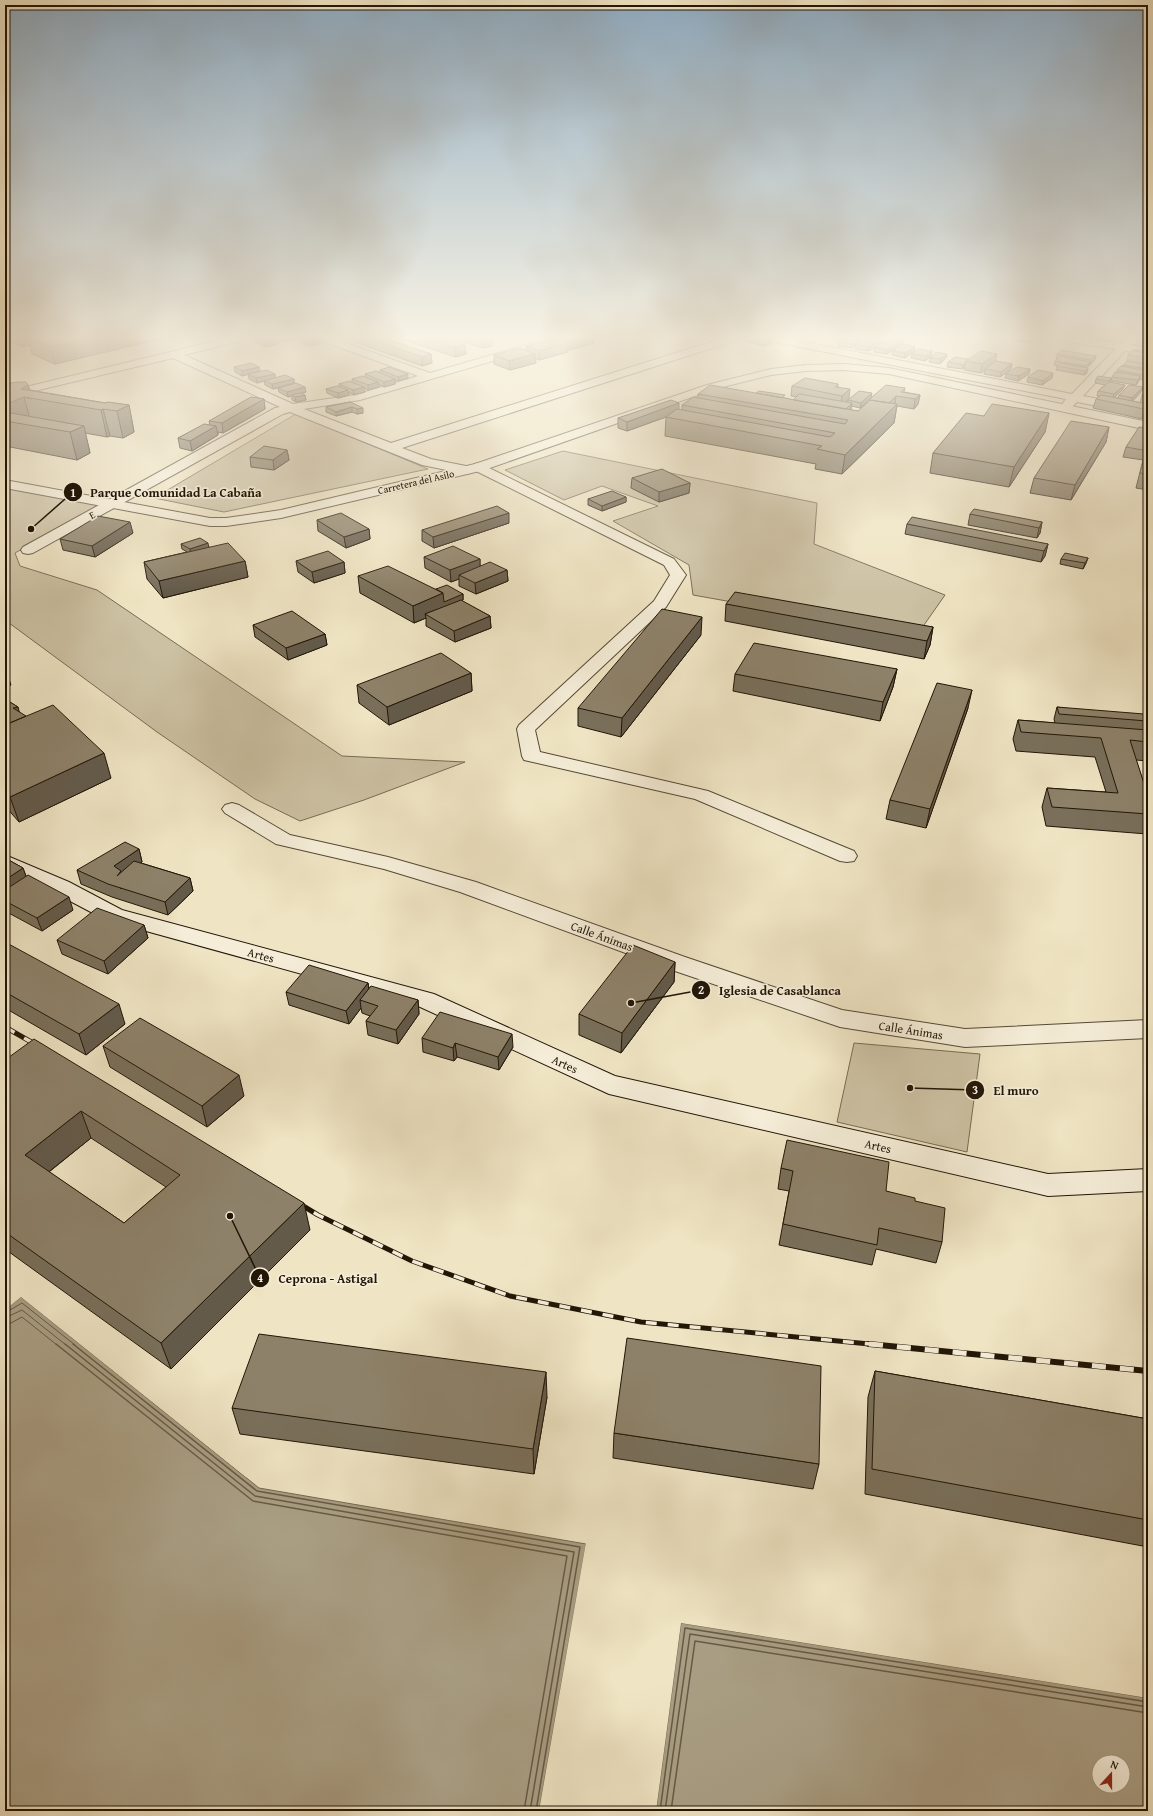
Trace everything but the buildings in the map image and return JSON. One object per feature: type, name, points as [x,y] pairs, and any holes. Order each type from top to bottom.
[{"type":"street","name":"E","points":[[28,550],[258,423]]},
{"type":"street","points":[[329,423],[427,462],[472,469],[669,562],[678,575],[660,604],[526,729],[531,756],[701,795],[847,856]]},
{"type":"street","points":[[391,447],[467,423]]},
{"type":"street","name":"Carretera del Asilo","points":[[5,484],[210,522],[226,522],[281,514],[472,469],[607,423]]},
{"type":"street","name":"Carretera del Asilo","points":[[1134,423],[1148,426]]},
{"type":"street","name":"Calle Ánimas","points":[[232,809],[283,840],[388,864],[468,887],[677,963],[840,1018],[965,1038],[1148,1029]]},
{"type":"street","name":"Artes","points":[[6,861],[61,887],[114,915],[426,1000],[609,1084],[1048,1185],[1148,1180]]},
{"type":"shaded area","points":[[281,423],[317,423],[428,469],[224,512],[154,498]]},
{"type":"shaded area","points":[[563,451],[817,503],[814,544],[945,595],[917,635],[693,595],[689,565],[613,521],[658,506],[602,486],[564,500],[505,470]]},
{"type":"shaded area","points":[[5,488],[100,505],[15,553],[20,566],[97,590],[342,756],[465,762],[364,800],[300,821],[255,799],[157,732],[5,620]]},
{"type":"shaded area","points":[[854,1043],[980,1054],[967,1152],[837,1122]]},
{"type":"water","points":[[21,1297],[259,1488],[586,1544],[539,1811],[5,1811],[5,1310]]},
{"type":"water","points":[[681,1623],[1148,1698],[1148,1811],[656,1811]]},
{"type":"pier","points":[[19,1296],[22,1296],[248,1476],[246,1477],[21,1297],[5,1310],[5,1307]]},
{"type":"pier","points":[[586,1542],[588,1544],[541,1811],[539,1811]]},
{"type":"pier","points":[[680,1621],[1148,1696],[1148,1698],[681,1623],[656,1811],[654,1811]]},
{"type":"railway","points":[[5,1027],[40,1047]]},
{"type":"railway","points":[[295,1201],[318,1215],[412,1261],[510,1296],[641,1322],[880,1345]]},
{"type":"railway","points":[[869,1344],[1148,1371]]},
{"type":"place","name":"Parque Comunidad La Cabaña","points":[[31,529]]},
{"type":"place","name":"Iglesia de Casablanca","points":[[631,1003]]},
{"type":"place","name":"El muro","points":[[910,1088]]},
{"type":"place","name":"Ceprona - Astigal","points":[[230,1216]]}]
